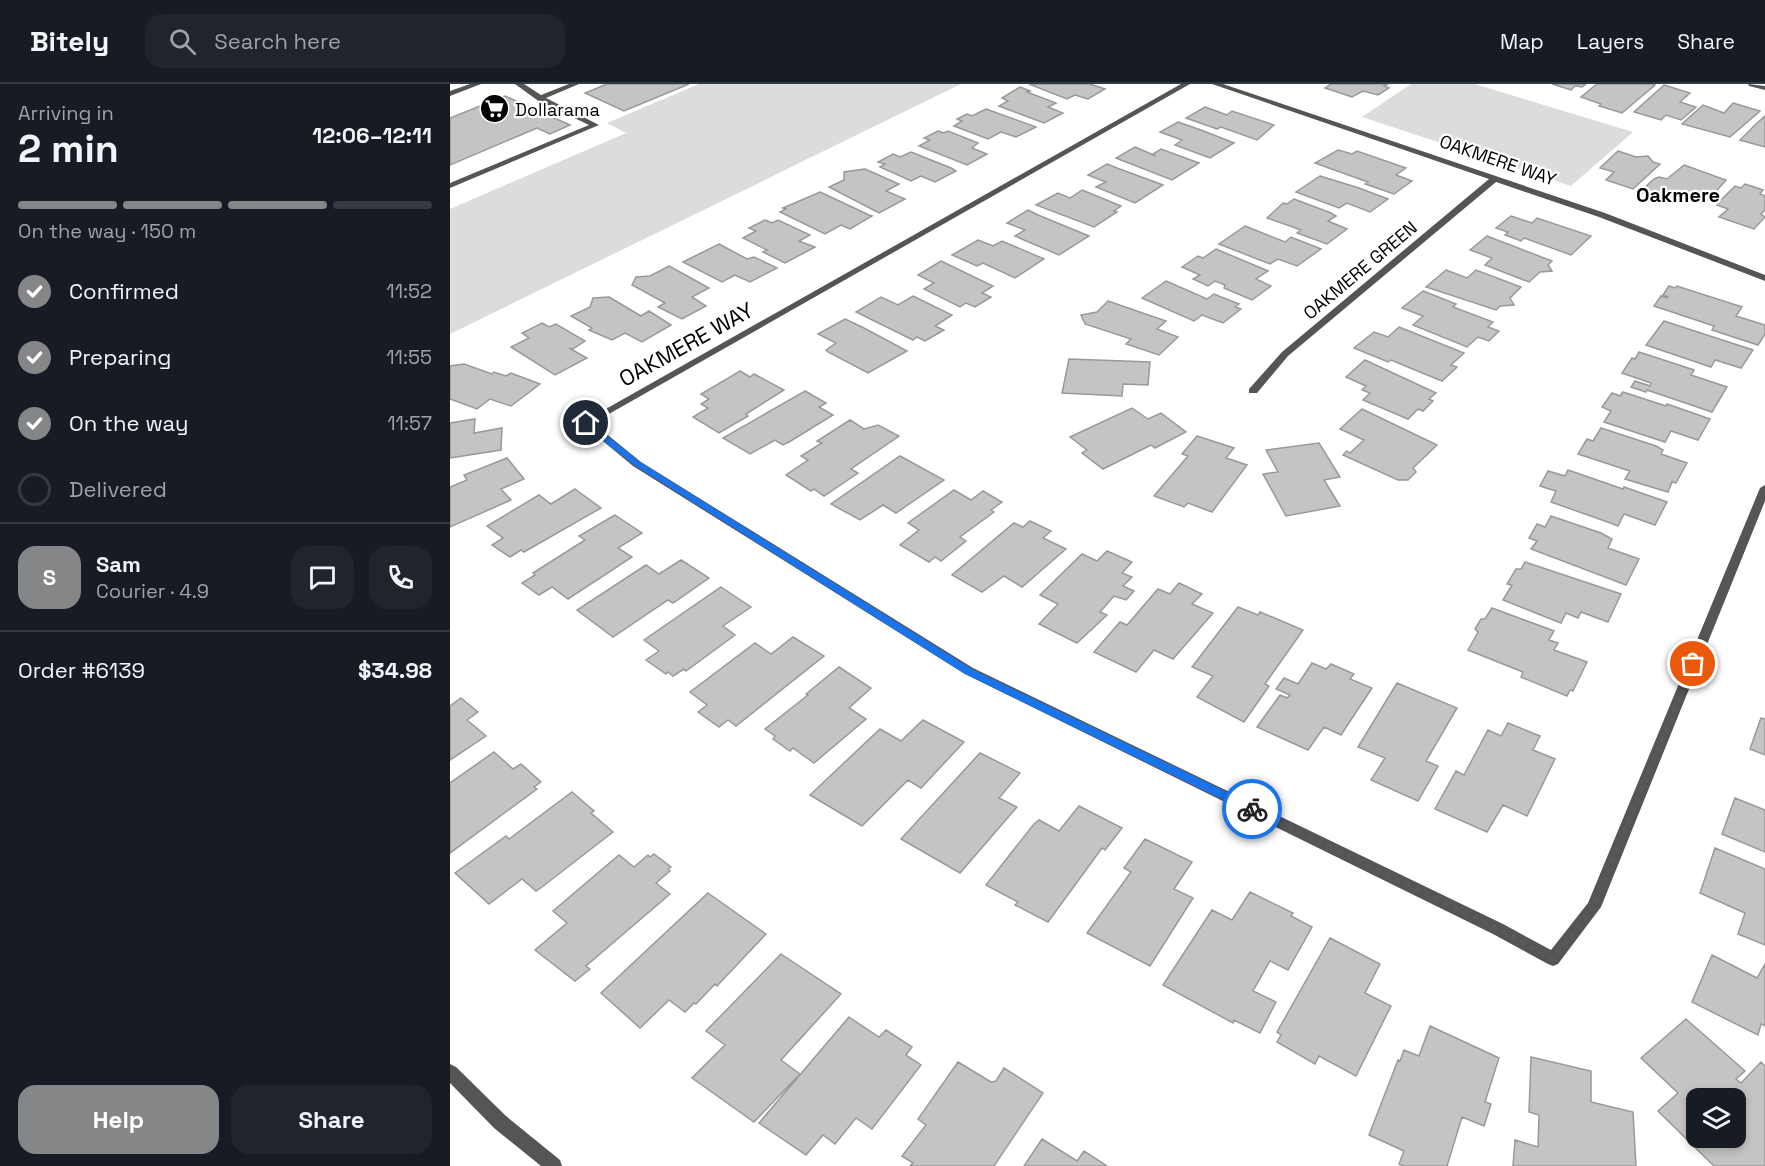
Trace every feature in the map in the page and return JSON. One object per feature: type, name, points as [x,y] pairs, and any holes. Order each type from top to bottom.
[{"type":"street","points":[[450,94],[477,84]]},
{"type":"street","points":[[450,186],[595,125],[540,98],[519,84]]},
{"type":"street","points":[[540,98],[575,84]]},
{"type":"street","name":"OAKMERE WAY","points":[[1186,84],[586,423],[637,464],[969,671],[1487,924],[1553,959],[1593,907],[1765,488]]},
{"type":"street","name":"OAKMERE WAY","points":[[1216,84],[1602,215],[1765,278]]},
{"type":"street","points":[[1752,84],[1765,88]]},
{"type":"street","name":"OAKMERE GREEN","points":[[1253,391],[1285,354],[1494,179]]},
{"type":"street","points":[[450,1072],[500,1122],[554,1166]]},
{"type":"shaded area","points":[[699,84],[961,84],[450,334],[450,209],[626,133],[607,123]]},
{"type":"shaded area","points":[[1411,84],[1475,84],[1633,132],[1571,186],[1362,117]]},
{"type":"building","points":[[607,84],[689,84],[624,111],[585,93]]},
{"type":"building","points":[[1029,84],[1090,84],[1105,89],[1088,99],[1075,95],[1067,99]]},
{"type":"building","points":[[1331,84],[1388,84],[1384,86],[1389,88],[1378,95],[1363,91],[1352,97],[1325,88]]},
{"type":"building","points":[[1552,84],[1586,84],[1582,87],[1575,86],[1571,90]]},
{"type":"building","points":[[1597,84],[1655,85],[1622,113],[1599,106],[1601,104],[1581,97]]},
{"type":"building","points":[[1664,85],[1690,93],[1680,102],[1696,107],[1681,120],[1666,115],[1661,120],[1634,112]]},
{"type":"building","points":[[1020,87],[1056,103],[1048,107],[1063,113],[1044,123],[999,106],[1008,101],[1002,98]]},
{"type":"building","points":[[505,96],[570,125],[550,134],[537,128],[450,165],[450,118]]},
{"type":"building","points":[[1733,103],[1760,111],[1730,137],[1682,124],[1703,105],[1724,113]]},
{"type":"building","points":[[1205,107],[1227,115],[1232,111],[1274,125],[1257,140],[1186,118]]},
{"type":"building","points":[[986,109],[1036,127],[1016,137],[1001,132],[988,139],[954,126],[962,121],[957,119],[967,114],[972,116]]},
{"type":"building","points":[[1765,116],[1765,147],[1740,140],[1756,124]]},
{"type":"building","points":[[1178,122],[1234,143],[1210,158],[1175,145],[1182,140],[1160,132]]},
{"type":"building","points":[[938,131],[944,133],[948,131],[978,143],[972,148],[987,154],[967,165],[919,146],[930,140],[924,138]]},
{"type":"building","points":[[1135,147],[1156,156],[1153,154],[1161,149],[1199,163],[1172,180],[1116,158]]},
{"type":"building","points":[[1338,150],[1352,154],[1357,151],[1406,168],[1396,175],[1412,181],[1394,194],[1315,163]]},
{"type":"building","points":[[1618,151],[1636,157],[1648,156],[1653,162],[1660,164],[1633,189],[1606,180],[1614,172],[1600,168]]},
{"type":"building","points":[[911,152],[956,171],[935,182],[921,176],[911,181],[880,167],[885,164],[878,162],[893,154],[900,157]]},
{"type":"building","points":[[1107,164],[1163,185],[1135,203],[1096,187],[1106,182],[1088,175]]},
{"type":"building","points":[[1684,165],[1726,180],[1710,198],[1702,203],[1682,196],[1675,203],[1640,192],[1654,179],[1659,177],[1667,179]]},
{"type":"building","points":[[865,169],[899,184],[886,191],[905,199],[879,213],[829,187],[844,180],[844,172]]},
{"type":"building","points":[[1320,176],[1388,199],[1370,212],[1347,203],[1339,208],[1296,192]]},
{"type":"building","points":[[1745,184],[1763,190],[1760,194],[1765,196],[1765,210],[1761,214],[1765,217],[1754,229],[1719,217],[1728,209],[1717,205],[1719,202],[1735,186],[1741,188]]},
{"type":"building","points":[[1082,190],[1121,206],[1114,211],[1117,212],[1094,227],[1036,205],[1058,193],[1070,198]]},
{"type":"building","points":[[820,192],[872,216],[850,229],[841,225],[825,234],[780,212],[786,209],[783,208]]},
{"type":"building","points":[[1294,199],[1331,213],[1336,216],[1328,221],[1347,229],[1327,244],[1297,233],[1301,230],[1267,218],[1283,203],[1287,204]]},
{"type":"building","points":[[1028,210],[1089,236],[1059,255],[1015,236],[1025,230],[1007,223]]},
{"type":"building","points":[[1511,216],[1532,223],[1537,218],[1591,236],[1571,255],[1524,238],[1521,241],[1505,235],[1508,232],[1496,228]]},
{"type":"building","points":[[765,220],[772,223],[778,220],[810,235],[799,241],[815,247],[785,263],[763,252],[767,250],[743,238],[756,231],[749,228]]},
{"type":"building","points":[[1245,226],[1285,242],[1291,237],[1321,249],[1297,266],[1278,259],[1270,264],[1219,244]]},
{"type":"building","points":[[1487,236],[1552,261],[1548,265],[1552,271],[1540,272],[1529,282],[1485,265],[1492,258],[1470,250]]},
{"type":"building","points":[[978,240],[993,246],[1002,241],[1044,259],[1015,278],[983,263],[977,266],[952,255]]},
{"type":"building","points":[[719,244],[747,259],[754,257],[777,268],[750,282],[735,275],[722,282],[683,262]]},
{"type":"building","points":[[1216,249],[1268,271],[1256,279],[1271,286],[1252,300],[1224,288],[1225,285],[1215,281],[1208,286],[1193,279],[1200,275],[1182,267],[1198,256],[1203,258]]},
{"type":"building","points":[[941,261],[993,286],[982,293],[991,297],[975,307],[966,303],[960,307],[924,289],[934,283],[918,275]]},
{"type":"building","points":[[669,266],[709,288],[692,297],[706,306],[682,319],[658,307],[665,303],[632,285],[636,277],[650,276]]},
{"type":"building","points":[[1446,270],[1467,278],[1476,270],[1521,287],[1510,298],[1514,305],[1500,306],[1496,310],[1426,287]]},
{"type":"building","points":[[1166,281],[1207,299],[1214,294],[1239,304],[1235,307],[1241,309],[1223,323],[1202,315],[1194,321],[1142,298]]},
{"type":"building","points":[[1669,286],[1675,288],[1677,286],[1742,307],[1736,316],[1765,325],[1765,334],[1758,345],[1712,330],[1714,326],[1654,306],[1661,296],[1668,297],[1663,295]]},
{"type":"building","points":[[1423,291],[1456,304],[1453,307],[1493,322],[1488,327],[1499,331],[1489,341],[1478,337],[1467,347],[1413,325],[1423,316],[1402,308]]},
{"type":"building","points":[[913,296],[952,315],[935,326],[944,330],[925,341],[917,337],[913,340],[856,312],[881,297],[898,305]]},
{"type":"building","points":[[609,297],[641,316],[649,311],[671,325],[642,342],[625,333],[612,340],[589,330],[592,328],[571,316],[590,307],[593,298]]},
{"type":"building","points":[[1108,301],[1166,321],[1157,329],[1178,337],[1159,355],[1126,344],[1131,339],[1085,324],[1081,315],[1097,312]]},
{"type":"building","points":[[845,319],[907,351],[868,373],[828,352],[826,350],[836,343],[818,334]]},
{"type":"building","points":[[1664,321],[1753,350],[1741,368],[1715,360],[1711,367],[1646,345]]},
{"type":"building","points":[[542,323],[549,327],[556,324],[585,341],[573,349],[569,348],[587,358],[555,375],[511,347],[529,338],[522,333]]},
{"type":"building","points":[[1399,327],[1464,353],[1451,365],[1457,367],[1442,381],[1354,348],[1374,332],[1388,337]]},
{"type":"building","points":[[1639,352],[1694,370],[1691,375],[1727,387],[1712,412],[1647,390],[1646,392],[1631,387],[1635,381],[1650,386],[1651,383],[1622,373]]},
{"type":"building","points":[[1069,359],[1150,362],[1148,385],[1123,384],[1122,396],[1062,393]]},
{"type":"building","points":[[1365,360],[1436,393],[1429,399],[1433,401],[1423,411],[1418,409],[1408,419],[1363,400],[1370,393],[1362,390],[1366,386],[1346,377]]},
{"type":"building","points":[[464,364],[492,374],[494,372],[506,376],[511,373],[540,384],[511,406],[490,399],[477,409],[450,399],[450,366]]},
{"type":"building","points":[[740,371],[750,377],[754,374],[784,390],[746,414],[748,416],[719,433],[693,417],[708,408],[701,404],[709,399],[701,394]]},
{"type":"building","points":[[805,391],[826,403],[819,407],[833,415],[783,445],[775,440],[750,454],[723,438]]},
{"type":"building","points":[[1623,392],[1710,419],[1698,440],[1671,431],[1665,442],[1604,422],[1611,411],[1602,407],[1612,393],[1620,396]]},
{"type":"building","points":[[1132,408],[1148,419],[1161,413],[1186,432],[1155,448],[1151,445],[1103,469],[1082,453],[1087,450],[1070,437]]},
{"type":"building","points":[[1362,409],[1437,445],[1413,468],[1416,472],[1408,480],[1398,480],[1343,455],[1347,451],[1350,453],[1364,440],[1340,429]]},
{"type":"building","points":[[475,419],[474,433],[502,428],[501,450],[450,458],[450,423]]},
{"type":"building","points":[[850,420],[864,429],[878,425],[899,436],[851,469],[858,473],[824,496],[814,489],[811,491],[786,475],[808,460],[801,456],[822,443],[817,441]]},
{"type":"building","points":[[1601,428],[1656,446],[1663,450],[1661,454],[1687,463],[1676,483],[1672,482],[1668,492],[1625,479],[1630,471],[1578,454],[1587,439],[1593,441]]},
{"type":"building","points":[[1197,436],[1234,448],[1226,458],[1247,465],[1212,512],[1188,503],[1184,507],[1154,496],[1188,456],[1182,454]]},
{"type":"building","points":[[1319,443],[1340,477],[1324,480],[1340,506],[1286,516],[1263,474],[1278,472],[1266,450]]},
{"type":"building","points":[[900,456],[944,480],[896,513],[883,505],[860,520],[831,504]]},
{"type":"building","points":[[507,458],[524,479],[501,489],[511,500],[450,527],[450,487],[467,480],[464,475]]},
{"type":"building","points":[[1568,470],[1667,502],[1655,525],[1624,514],[1618,526],[1551,502],[1556,491],[1540,486],[1548,471],[1565,476]]},
{"type":"building","points":[[575,489],[601,508],[524,552],[521,550],[510,557],[492,545],[503,538],[487,526],[539,495],[551,504]]},
{"type":"building","points":[[954,490],[971,500],[983,491],[1002,502],[991,510],[994,512],[960,537],[966,541],[941,561],[935,557],[929,562],[900,545],[919,530],[908,523]]},
{"type":"building","points":[[615,515],[642,533],[618,548],[632,557],[568,599],[552,587],[539,595],[522,583],[535,575],[533,573],[585,540],[579,536]]},
{"type":"building","points":[[1551,516],[1601,533],[1612,539],[1608,548],[1639,559],[1626,585],[1531,549],[1537,541],[1529,538],[1537,524],[1545,527]]},
{"type":"building","points":[[1030,521],[1051,531],[1043,538],[1066,549],[1022,587],[1004,576],[982,592],[952,575],[1014,523],[1023,527]]},
{"type":"building","points":[[1107,551],[1132,562],[1122,573],[1132,577],[1123,586],[1134,591],[1126,600],[1114,596],[1100,612],[1107,615],[1077,643],[1039,624],[1058,604],[1040,595],[1082,554],[1097,561]]},
{"type":"building","points":[[681,560],[709,578],[673,603],[668,600],[613,637],[577,610],[646,565],[659,574]]},
{"type":"building","points":[[1525,562],[1621,594],[1608,622],[1581,612],[1578,618],[1566,613],[1561,623],[1503,600],[1512,585],[1507,584],[1516,569],[1521,569]]},
{"type":"building","points":[[1179,583],[1202,594],[1192,604],[1213,613],[1173,659],[1154,650],[1136,672],[1094,652],[1120,622],[1127,625],[1158,589],[1170,594]]},
{"type":"building","points":[[721,587],[751,607],[723,626],[735,635],[686,671],[684,669],[673,676],[668,672],[666,674],[646,660],[659,651],[644,640]]},
{"type":"building","points":[[1238,607],[1258,615],[1260,612],[1303,630],[1265,684],[1269,686],[1244,722],[1197,697],[1213,676],[1192,667]]},
{"type":"building","points":[[1492,608],[1554,631],[1549,640],[1558,643],[1554,650],[1587,662],[1573,691],[1570,690],[1567,696],[1521,677],[1523,672],[1468,650],[1478,632],[1475,629]]},
{"type":"building","points":[[793,637],[824,656],[736,726],[728,720],[719,727],[698,712],[707,705],[690,692],[755,643],[771,654]]},
{"type":"building","points":[[1312,663],[1326,669],[1331,664],[1354,674],[1350,679],[1372,688],[1341,735],[1324,727],[1308,750],[1257,727],[1280,695],[1287,698],[1290,695],[1276,689],[1284,678],[1298,684]]},
{"type":"building","points":[[839,667],[871,688],[849,708],[866,719],[814,763],[793,748],[790,751],[773,739],[775,736],[765,729]]},
{"type":"building","points":[[1397,683],[1457,708],[1426,761],[1438,766],[1418,801],[1371,780],[1385,758],[1358,747]]},
{"type":"building","points":[[461,698],[478,712],[467,720],[486,736],[450,760],[450,706]]},
{"type":"building","points":[[1761,718],[1765,719],[1765,755],[1750,749]]},
{"type":"building","points":[[923,720],[964,742],[921,788],[908,780],[862,826],[810,795],[880,729],[901,741]]},
{"type":"building","points":[[1508,723],[1540,736],[1533,750],[1555,759],[1527,816],[1503,805],[1487,832],[1435,809],[1456,771],[1464,775],[1488,730],[1501,736]]},
{"type":"building","points":[[494,752],[513,769],[521,764],[541,782],[534,787],[537,789],[450,853],[450,783]]},
{"type":"building","points":[[980,753],[1020,773],[999,798],[1017,807],[960,873],[901,839]]},
{"type":"building","points":[[572,792],[613,832],[542,887],[536,891],[522,879],[489,904],[455,873],[506,836],[509,839]]},
{"type":"building","points":[[1735,798],[1765,810],[1765,852],[1722,834]]},
{"type":"building","points":[[1079,806],[1122,828],[1105,850],[1102,848],[1048,922],[1015,905],[1018,902],[986,885],[1034,824],[1039,820],[1059,831]]},
{"type":"building","points":[[1145,839],[1192,862],[1174,889],[1193,898],[1150,966],[1087,933],[1131,872],[1124,868]]},
{"type":"building","points":[[1715,848],[1765,869],[1765,945],[1738,934],[1745,913],[1700,893]]},
{"type":"building","points":[[654,854],[671,867],[668,869],[670,871],[656,883],[670,894],[586,966],[590,969],[575,981],[535,950],[567,923],[553,911],[619,855],[634,867],[648,855],[650,857]]},
{"type":"building","points":[[1250,892],[1293,913],[1291,916],[1312,927],[1288,970],[1270,961],[1253,991],[1276,1002],[1260,1033],[1234,1020],[1233,1023],[1163,985],[1212,910],[1232,920]]},
{"type":"building","points":[[708,893],[766,934],[717,986],[715,984],[696,1004],[694,1003],[685,1012],[669,1000],[640,1028],[601,993]]},
{"type":"building","points":[[1330,938],[1380,964],[1365,993],[1391,1006],[1356,1076],[1319,1056],[1315,1064],[1277,1042],[1281,1035],[1277,1032]]},
{"type":"building","points":[[781,954],[841,994],[781,1060],[800,1074],[754,1122],[692,1078],[725,1045],[706,1031]]},
{"type":"building","points":[[1712,955],[1757,978],[1765,964],[1765,1026],[1761,1024],[1758,1035],[1692,1002]]},
{"type":"building","points":[[849,1017],[879,1037],[886,1030],[912,1047],[906,1055],[921,1065],[872,1129],[856,1118],[835,1144],[823,1135],[806,1155],[759,1123]]},
{"type":"building","points":[[1686,1019],[1745,1071],[1736,1079],[1741,1083],[1761,1062],[1765,1066],[1765,1166],[1714,1166],[1696,1148],[1746,1148],[1746,1088],[1686,1088],[1686,1138],[1658,1111],[1678,1093],[1641,1058]]},
{"type":"building","points":[[1430,1026],[1499,1058],[1485,1102],[1491,1104],[1484,1126],[1462,1117],[1447,1166],[1404,1166],[1399,1164],[1404,1151],[1369,1135],[1398,1060],[1400,1061],[1404,1050],[1419,1056]]},
{"type":"building","points":[[1531,1057],[1591,1071],[1591,1102],[1633,1112],[1636,1166],[1513,1166],[1515,1140],[1538,1147],[1539,1115],[1529,1112]]},
{"type":"building","points":[[958,1062],[991,1082],[996,1081],[1004,1068],[1043,1093],[994,1166],[910,1166],[913,1163],[902,1156],[926,1125],[918,1119]]},
{"type":"building","points":[[1042,1139],[1077,1161],[1084,1151],[1107,1166],[1024,1166]]},
{"type":"way so far","points":[[1252,809],[1498,929],[1553,959],[1593,907],[1693,664]]},
{"type":"place","name":"Dollarama","points":[[494,109]]},
{"type":"district","name":"Oakmere","points":[[1678,195]]},
{"type":"route","points":[[586,423],[637,464],[969,671],[1252,809]]}]
